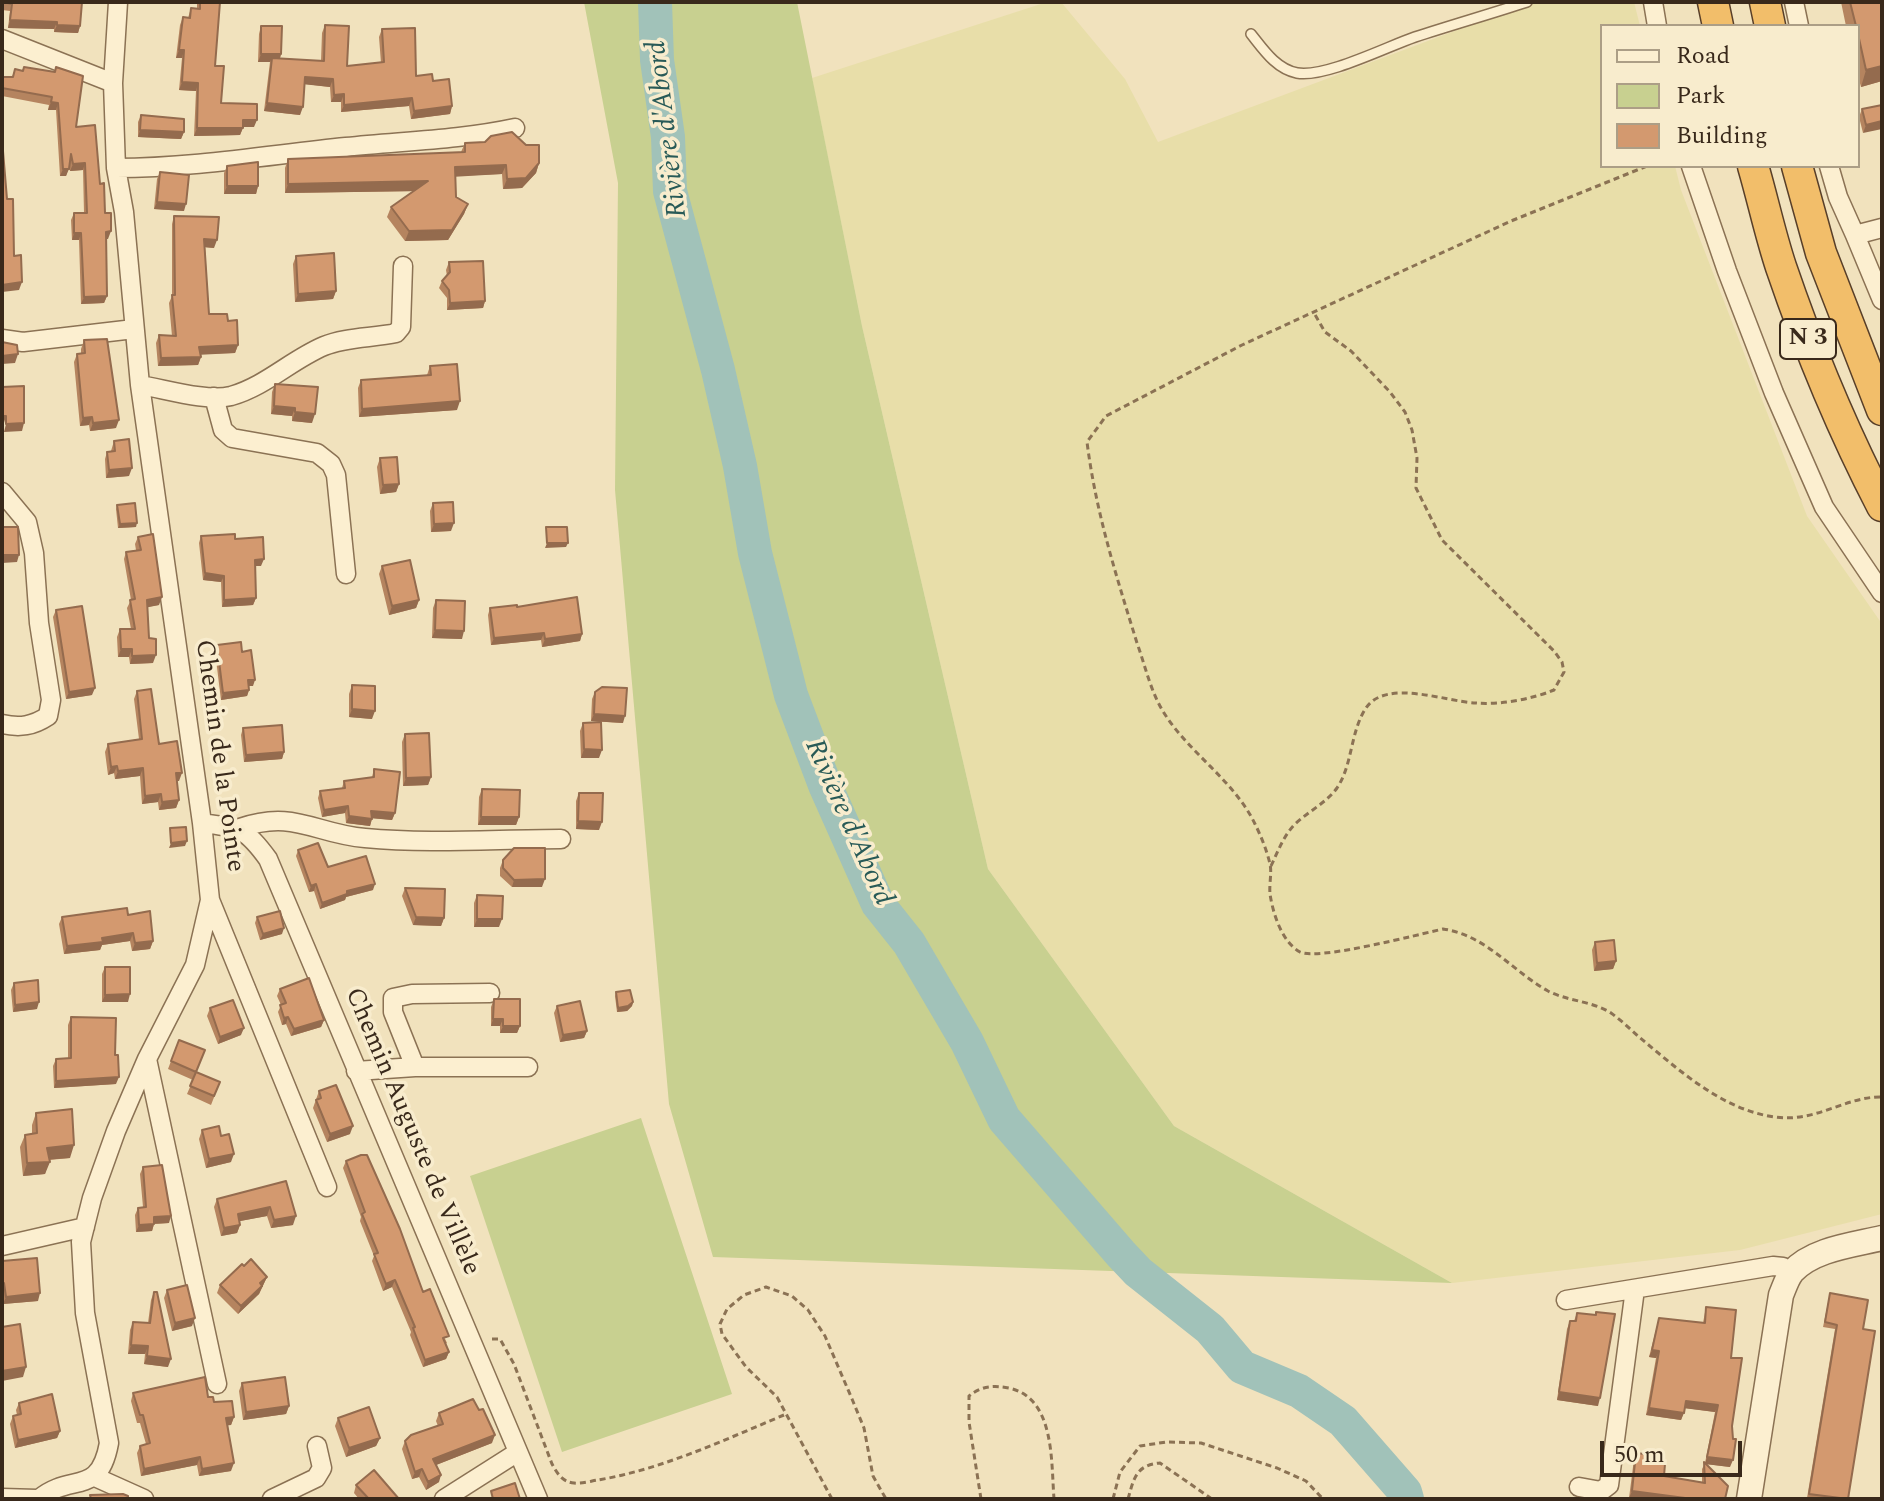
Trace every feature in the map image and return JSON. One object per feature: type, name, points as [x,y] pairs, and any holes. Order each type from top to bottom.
[{"type":"highway","points":[[1713,2],[1718,24]]},
{"type":"highway","points":[[1756,2],[1762,24]]},
{"type":"highway","points":[[1765,2],[1770,24]]},
{"type":"highway","name":"N 3","points":[[1754,168],[1786,280],[1853,450],[1882,506]]},
{"type":"highway","name":"N 3","points":[[1801,175],[1821,253],[1882,410]]},
{"type":"street","name":"Chemin de la Pointe","points":[[95,1477],[106,1463],[109,1443],[85,1313],[81,1242],[92,1198],[116,1131],[147,1059],[195,965],[210,900],[202,823],[140,385],[124,212],[116,168],[113,83],[118,2]]},
{"type":"street","points":[[1653,2],[1657,24]]},
{"type":"street","points":[[1794,2],[1799,24]]},
{"type":"street","points":[[2,39],[113,83]]},
{"type":"street","points":[[116,168],[208,164],[267,155],[479,136],[515,128]]},
{"type":"street","points":[[1692,168],[1774,393],[1824,507],[1882,593]]},
{"type":"street","points":[[1830,168],[1838,197],[1882,300]]},
{"type":"street","points":[[1855,235],[1882,228]]},
{"type":"street","points":[[140,385],[214,397],[230,396],[262,383],[328,344],[396,333],[401,327],[403,266]]},
{"type":"street","points":[[2,339],[23,342],[134,329]]},
{"type":"street","points":[[214,397],[223,430],[232,438],[317,453],[331,464],[336,475],[346,574]]},
{"type":"street","points":[[2,492],[27,522],[34,553],[39,623],[51,700],[48,716],[35,725],[2,724]]},
{"type":"street","points":[[202,823],[240,828],[260,821],[282,819],[363,838],[561,839]]},
{"type":"street","name":"Chemin Auguste de Villèle","points":[[240,828],[256,842],[268,859],[538,1499]]},
{"type":"street","points":[[210,900],[327,1187]]},
{"type":"street","points":[[415,1067],[393,1012],[393,998],[412,994],[490,993]]},
{"type":"street","points":[[147,1059],[217,1384]]},
{"type":"street","points":[[356,1071],[415,1067],[528,1067]]},
{"type":"street","points":[[2,1246],[85,1227]]},
{"type":"street","points":[[1749,1499],[1781,1295],[1790,1273],[1807,1260],[1828,1251],[1882,1238]]},
{"type":"street","points":[[1566,1300],[1773,1266],[1783,1267],[1790,1273]]},
{"type":"street","points":[[1579,1487],[1601,1491],[1609,1485],[1635,1289]]},
{"type":"street","points":[[272,1499],[316,1478],[322,1468],[317,1446]]},
{"type":"street","points":[[444,1499],[518,1452]]},
{"type":"street","points":[[2,1498],[38,1499],[49,1490],[95,1477],[144,1499]]},
{"type":"lane","points":[[1251,34],[1283,68],[1297,73],[1316,73],[1414,37],[1527,2]]},
{"type":"path","points":[[1642,168],[1511,221],[1242,345],[1106,416],[1087,442],[1093,485],[1119,592],[1156,701],[1169,721],[1234,794],[1255,823],[1271,866],[1270,893],[1277,922],[1287,941],[1301,953],[1323,953],[1443,929],[1462,931],[1550,992],[1611,1013],[1701,1087],[1744,1110],[1776,1118],[1800,1117],[1820,1114],[1873,1096],[1882,1097]]},
{"type":"path","points":[[1271,866],[1294,825],[1328,798],[1344,777],[1359,724],[1365,709],[1374,699],[1404,693],[1496,703],[1554,690],[1564,672],[1562,662],[1554,651],[1442,540],[1416,488],[1417,458],[1405,412],[1351,351],[1325,332],[1314,312]]},
{"type":"path","points":[[832,1499],[777,1397],[746,1367],[722,1334],[720,1324],[727,1309],[744,1295],[766,1287],[792,1296],[808,1310],[825,1336],[864,1428],[873,1476],[886,1499]]},
{"type":"path","points":[[475,1349],[495,1338],[506,1346],[552,1464],[560,1478],[574,1483],[616,1477],[648,1468],[786,1414]]},
{"type":"path","points":[[981,1499],[969,1422],[969,1396],[980,1387],[1002,1387],[1024,1392],[1037,1404],[1046,1428],[1054,1499]]},
{"type":"path","points":[[1113,1499],[1120,1472],[1140,1446],[1166,1442],[1201,1443],[1277,1468],[1306,1481],[1323,1499]]},
{"type":"path","points":[[1128,1499],[1135,1476],[1147,1464],[1160,1463],[1212,1499]]},
{"type":"shaded area","points":[[1047,2],[1061,2],[1125,79],[1158,142],[1532,2],[1634,2],[1640,24],[1600,24],[1600,168],[1676,168],[1681,190],[1807,516],[1882,624],[1882,1214],[1740,1250],[1452,1283],[1174,1126],[988,869],[862,326],[812,78]]},
{"type":"green space","points":[[584,2],[797,2],[862,326],[988,869],[1174,1126],[1452,1283],[713,1257],[669,1104],[615,490],[618,183]]},
{"type":"green space","points":[[641,1118],[732,1394],[562,1452],[470,1176]]},
{"type":"building","points":[[3,2],[82,2],[80,26],[10,20],[12,4]]},
{"type":"building","points":[[200,2],[220,2],[215,66],[224,66],[221,103],[257,104],[257,120],[243,120],[243,128],[197,128],[198,83],[182,82],[184,50],[179,50],[183,17],[190,18],[191,8],[200,9]]},
{"type":"building","points":[[1850,2],[1882,2],[1882,66],[1866,70],[1860,43],[1860,24],[1856,24]]},
{"type":"building","points":[[325,25],[349,26],[347,66],[384,62],[382,29],[415,28],[416,76],[432,74],[433,81],[449,79],[452,106],[414,111],[412,98],[344,105],[344,94],[334,95],[333,79],[305,77],[303,107],[267,103],[272,58],[324,61]]},
{"type":"building","points":[[261,26],[282,26],[281,54],[261,54]]},
{"type":"building","points":[[24,67],[55,72],[56,67],[83,76],[76,127],[95,125],[105,213],[111,213],[111,231],[106,232],[107,296],[84,297],[81,233],[74,233],[74,213],[87,213],[85,163],[73,164],[71,154],[69,169],[63,169],[58,103],[51,102],[52,97],[2,88],[2,77],[13,77],[15,69],[23,71]]},
{"type":"building","points":[[1882,105],[1882,121],[1866,125],[1862,109]]},
{"type":"building","points":[[141,115],[184,119],[184,132],[140,130]]},
{"type":"building","points":[[512,132],[526,145],[539,145],[539,163],[526,178],[507,179],[506,165],[455,167],[456,197],[468,204],[452,230],[409,231],[391,207],[428,181],[288,184],[288,159],[465,152],[465,143],[485,142],[491,136]]},
{"type":"building","points":[[2,151],[7,199],[13,199],[14,256],[21,255],[22,282],[2,285]]},
{"type":"building","points":[[258,162],[258,186],[227,186],[227,166]]},
{"type":"building","points":[[160,172],[189,175],[186,204],[157,202]]},
{"type":"building","points":[[174,216],[219,217],[217,240],[204,239],[209,314],[227,314],[228,321],[237,320],[238,345],[199,347],[201,357],[161,358],[159,335],[176,336],[172,295],[175,295]]},
{"type":"building","points":[[334,253],[336,291],[298,294],[296,256]]},
{"type":"building","points":[[483,261],[485,301],[450,303],[449,290],[442,281],[450,272],[449,262]]},
{"type":"building","points":[[107,339],[119,420],[93,423],[92,417],[83,418],[77,354],[85,353],[84,340]]},
{"type":"building","points":[[2,342],[17,345],[18,354],[2,356]]},
{"type":"building","points":[[457,364],[460,401],[362,409],[361,380],[431,375],[430,366]]},
{"type":"building","points":[[275,384],[318,387],[315,414],[274,406]]},
{"type":"building","points":[[24,386],[24,423],[6,424],[6,416],[2,416],[2,387]]},
{"type":"building","points":[[129,439],[132,468],[109,470],[107,452],[115,451],[114,441]]},
{"type":"building","points":[[397,457],[399,484],[383,485],[380,458]]},
{"type":"building","points":[[453,502],[454,523],[434,524],[433,503]]},
{"type":"building","points":[[135,503],[137,523],[120,524],[117,505]]},
{"type":"building","points":[[2,527],[18,527],[19,555],[2,555]]},
{"type":"building","points":[[546,527],[567,527],[568,543],[547,543]]},
{"type":"building","points":[[153,534],[162,597],[147,600],[149,638],[156,639],[156,655],[132,656],[132,649],[121,649],[120,629],[135,629],[130,600],[135,599],[126,552],[141,550],[138,537]]},
{"type":"building","points":[[235,534],[235,539],[263,537],[264,559],[255,560],[256,598],[224,600],[224,576],[205,573],[201,536]]},
{"type":"building","points":[[410,560],[419,600],[392,606],[382,566]]},
{"type":"building","points":[[577,597],[582,634],[545,639],[544,633],[494,638],[490,608]]},
{"type":"building","points":[[436,600],[465,601],[464,631],[435,630]]},
{"type":"building","points":[[82,606],[95,688],[69,692],[56,610]]},
{"type":"building","points":[[241,642],[242,652],[251,650],[255,680],[248,680],[249,690],[223,693],[217,645]]},
{"type":"building","points":[[352,685],[375,686],[375,711],[352,709]]},
{"type":"building","points":[[602,687],[627,688],[625,716],[594,714],[595,692]]},
{"type":"building","points":[[151,689],[159,744],[177,741],[182,773],[176,773],[179,800],[162,802],[161,794],[145,796],[143,768],[118,771],[117,766],[111,767],[108,744],[142,739],[137,691]]},
{"type":"building","points":[[601,722],[602,750],[584,749],[583,723]]},
{"type":"building","points":[[282,725],[284,752],[246,755],[243,728]]},
{"type":"building","points":[[429,733],[431,777],[406,778],[405,734]]},
{"type":"building","points":[[374,769],[400,772],[395,813],[371,811],[372,819],[349,816],[348,806],[324,810],[320,791],[345,788],[344,781],[374,777]]},
{"type":"building","points":[[482,789],[520,790],[519,817],[481,817]]},
{"type":"building","points":[[579,793],[603,793],[602,822],[578,821]]},
{"type":"building","points":[[186,827],[187,841],[171,843],[170,828]]},
{"type":"building","points":[[318,843],[328,867],[366,856],[375,884],[347,891],[347,894],[322,903],[316,884],[311,886],[298,850]]},
{"type":"building","points":[[514,848],[545,848],[545,879],[514,880],[503,868],[503,860]]},
{"type":"building","points":[[405,888],[445,889],[444,918],[416,917]]},
{"type":"building","points":[[477,895],[503,896],[502,919],[477,919]]},
{"type":"building","points":[[127,908],[128,915],[150,911],[153,941],[135,943],[133,933],[102,938],[103,942],[67,946],[62,917]]},
{"type":"building","points":[[280,911],[284,928],[263,934],[257,917]]},
{"type":"building","points":[[1614,940],[1616,961],[1597,963],[1595,942]]},
{"type":"building","points":[[105,967],[130,967],[130,994],[105,995]]},
{"type":"building","points":[[309,978],[324,1020],[294,1029],[288,1017],[284,1018],[280,1005],[286,1003],[280,989]]},
{"type":"building","points":[[38,980],[39,1002],[15,1005],[14,983]]},
{"type":"building","points":[[630,990],[633,1002],[618,1008],[616,992]]},
{"type":"building","points":[[494,999],[520,999],[520,1026],[503,1026],[503,1019],[493,1019]]},
{"type":"building","points":[[233,1000],[244,1028],[220,1037],[210,1008]]},
{"type":"building","points":[[580,1001],[587,1031],[563,1035],[557,1006]]},
{"type":"building","points":[[71,1017],[116,1018],[115,1055],[118,1055],[119,1077],[56,1081],[56,1059],[71,1058]]},
{"type":"building","points":[[179,1040],[205,1050],[196,1072],[171,1061]]},
{"type":"building","points":[[196,1072],[220,1082],[214,1096],[190,1086]]},
{"type":"building","points":[[336,1085],[353,1126],[330,1134],[316,1100],[321,1098],[319,1091]]},
{"type":"building","points":[[72,1109],[74,1145],[47,1148],[50,1162],[27,1163],[25,1135],[37,1133],[36,1113]]},
{"type":"building","points":[[219,1126],[221,1136],[229,1134],[234,1154],[209,1159],[202,1130]]},
{"type":"building","points":[[367,1155],[400,1229],[423,1292],[430,1289],[449,1336],[443,1338],[449,1352],[425,1360],[395,1280],[386,1284],[346,1161]]},
{"type":"building","points":[[162,1165],[171,1216],[154,1217],[154,1224],[139,1225],[138,1208],[146,1207],[143,1167]]},
{"type":"building","points":[[286,1181],[296,1216],[274,1220],[270,1207],[238,1214],[240,1225],[224,1228],[217,1199]]},
{"type":"building","points":[[37,1258],[40,1293],[6,1297],[2,1283],[2,1261]]},
{"type":"building","points":[[251,1259],[267,1277],[241,1306],[220,1285]]},
{"type":"building","points":[[187,1285],[195,1318],[175,1323],[167,1290]]},
{"type":"building","points":[[154,1292],[157,1292],[171,1359],[147,1356],[148,1346],[131,1345],[133,1322],[150,1323]]},
{"type":"building","points":[[1830,1293],[1868,1300],[1863,1329],[1875,1331],[1848,1499],[1809,1494],[1837,1325],[1825,1322]]},
{"type":"building","points":[[1706,1307],[1736,1310],[1731,1358],[1742,1358],[1732,1426],[1733,1439],[1736,1439],[1733,1460],[1707,1457],[1718,1405],[1686,1401],[1684,1413],[1649,1408],[1659,1351],[1652,1350],[1659,1318],[1705,1323]]},
{"type":"building","points":[[1596,1312],[1615,1314],[1600,1398],[1559,1392],[1570,1321],[1576,1321],[1577,1313],[1596,1315]]},
{"type":"building","points":[[20,1324],[26,1367],[2,1371],[2,1327]]},
{"type":"building","points":[[205,1377],[208,1397],[213,1397],[214,1402],[232,1401],[234,1417],[226,1418],[234,1463],[202,1469],[200,1457],[144,1469],[140,1446],[150,1443],[133,1393]]},
{"type":"building","points":[[285,1377],[289,1406],[246,1412],[242,1383]]},
{"type":"building","points":[[52,1394],[60,1431],[18,1440],[13,1416],[21,1414],[19,1403]]},
{"type":"building","points":[[473,1399],[479,1410],[483,1409],[495,1435],[433,1459],[441,1475],[428,1482],[422,1469],[415,1472],[405,1441],[411,1435],[443,1424],[439,1413]]},
{"type":"building","points":[[369,1407],[380,1438],[349,1448],[338,1418]]},
{"type":"building","points":[[1636,1453],[1659,1456],[1658,1464],[1665,1464],[1664,1476],[1705,1483],[1704,1462],[1728,1486],[1725,1499],[1685,1499],[1632,1491]]},
{"type":"building","points":[[374,1470],[399,1499],[369,1499],[356,1485]]},
{"type":"building","points":[[515,1483],[520,1499],[493,1499],[491,1491]]},
{"type":"building","points":[[123,1494],[128,1499],[91,1499],[90,1495]]},
{"type":"waterway","name":"Rivière d'Abord","points":[[655,2],[657,60],[668,137],[670,191],[718,370],[740,466],[755,553],[791,695],[825,785],[878,904],[909,943],[967,1042],[1004,1119],[1121,1254],[1138,1272],[1210,1329],[1242,1367],[1299,1391],[1343,1421],[1405,1492],[1407,1499]]}]
